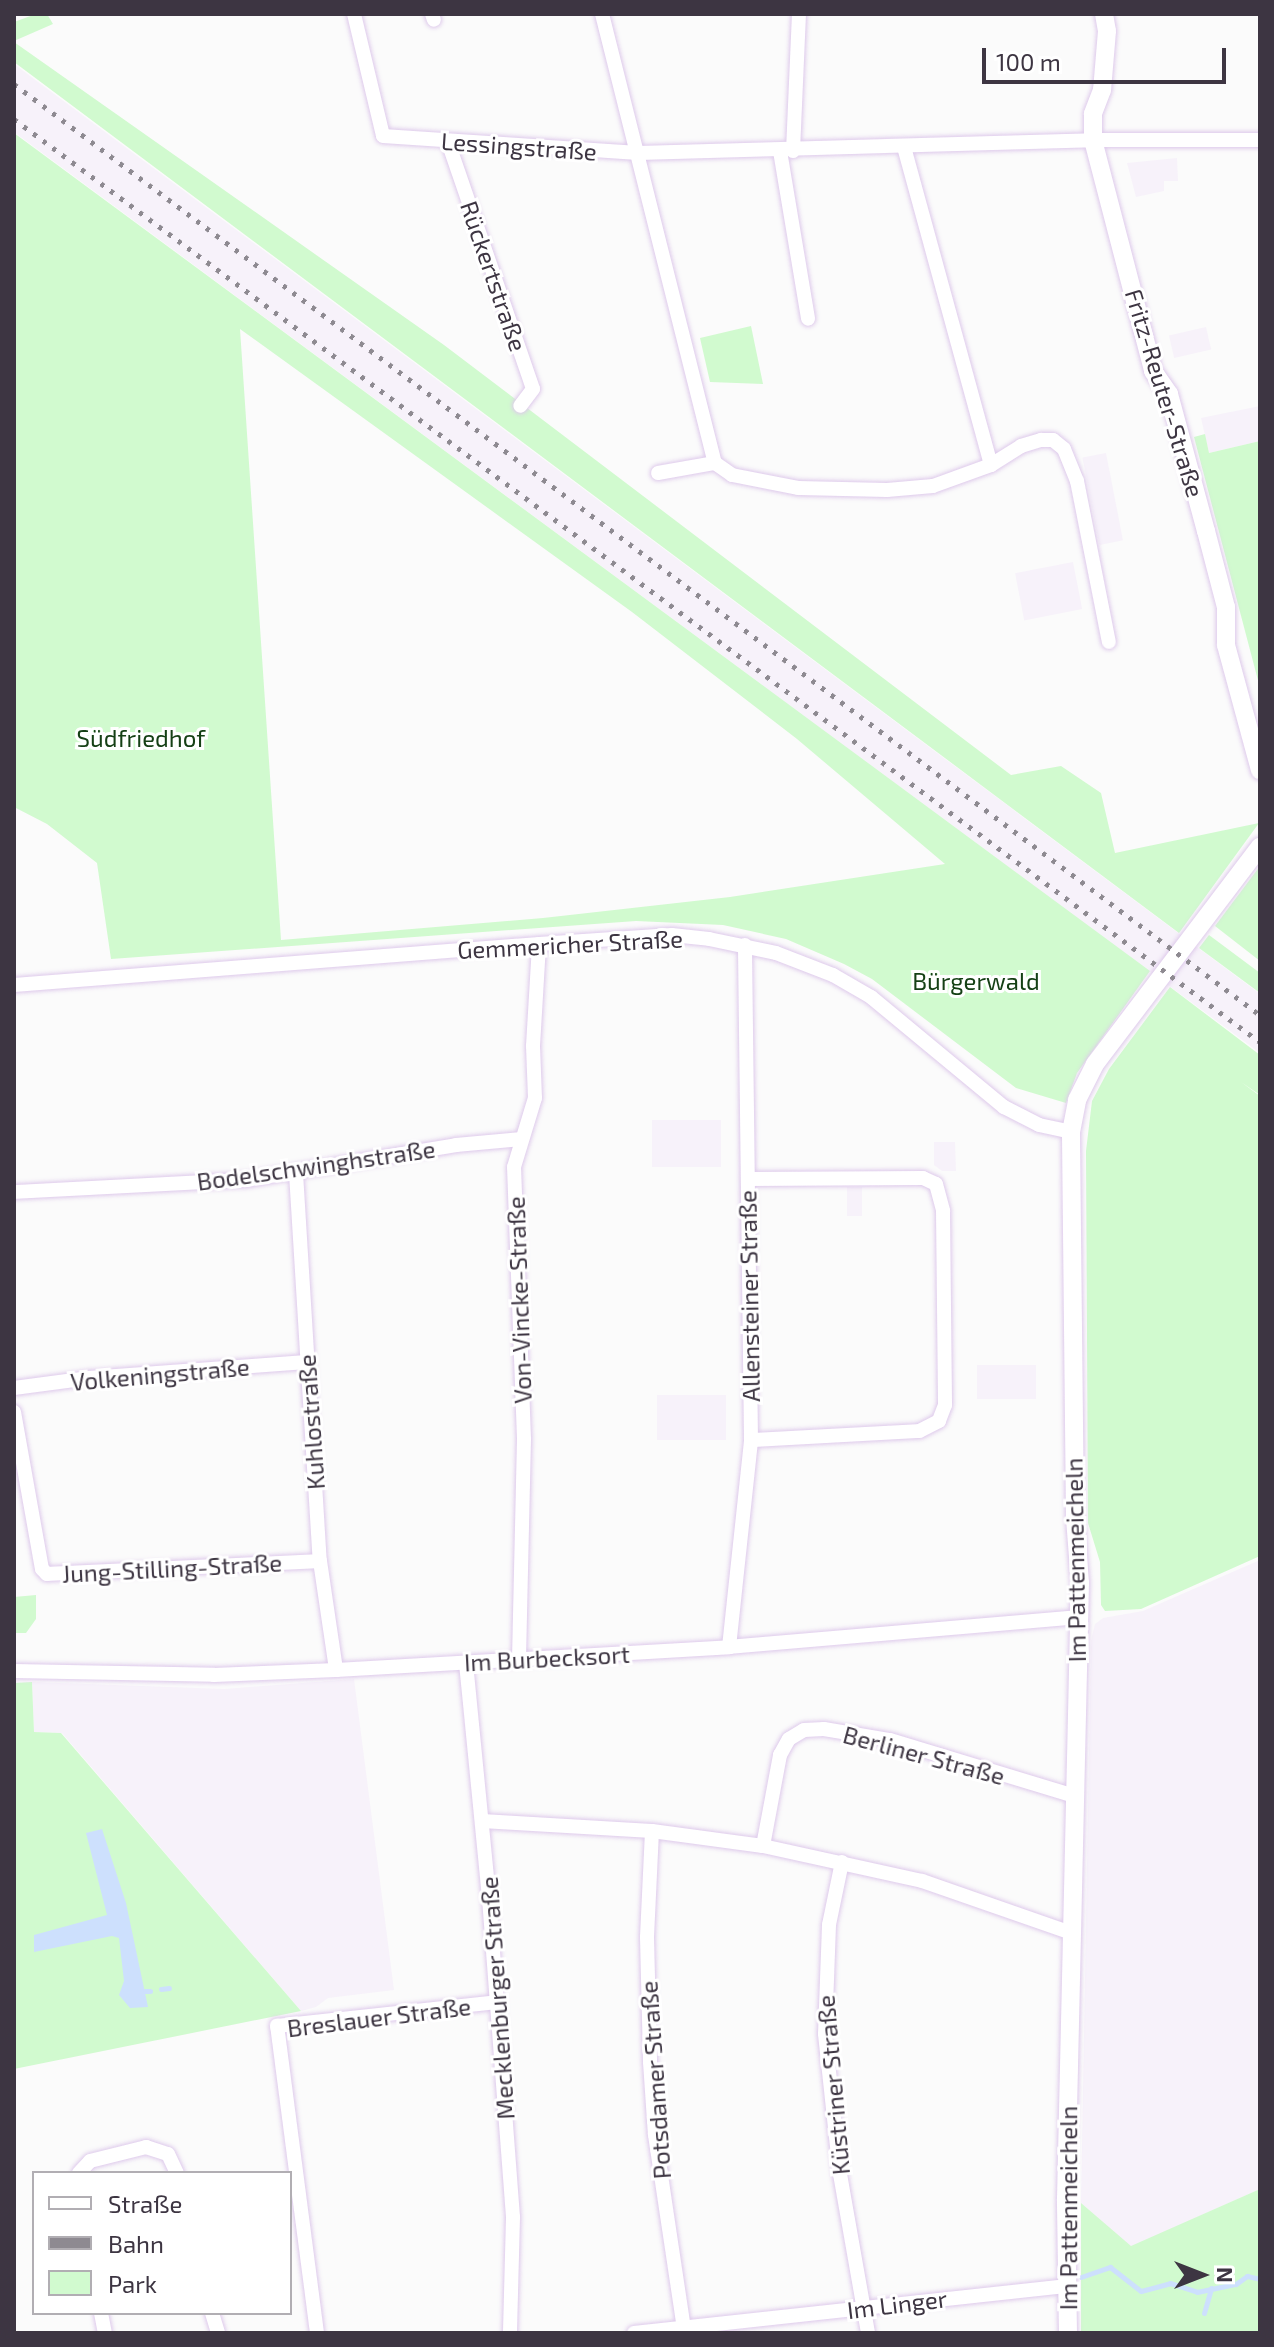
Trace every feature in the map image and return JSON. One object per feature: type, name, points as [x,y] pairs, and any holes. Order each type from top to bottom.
[{"type":"street","name":"Lessingstraße","points":[[354,14],[383,136],[638,153],[904,148],[1093,140],[1260,140]]},
{"type":"street","points":[[602,14],[715,463],[732,475],[764,483],[798,488],[887,490],[933,486],[991,465],[1021,446],[1053,440],[1064,449],[1077,481],[1109,642]]},
{"type":"street","points":[[799,14],[787,151],[808,319]]},
{"type":"street","name":"Fritz-Reuter-Straße","points":[[1104,14],[1107,31],[1102,90],[1093,114],[1093,140],[1153,371],[1169,394],[1199,502],[1226,607],[1226,645],[1260,770]]},
{"type":"street","name":"Rückertstraße","points":[[448,142],[533,389],[520,406]]},
{"type":"street","points":[[904,148],[991,465]]},
{"type":"street","points":[[658,473],[715,463]]},
{"type":"street","name":"Im Pattenmeicheln","points":[[1068,2333],[1065,2286],[1079,1617],[1071,1132],[1077,1100],[1095,1064],[1260,847]]},
{"type":"street","name":"Gemmericher Straße","points":[[14,985],[672,935],[745,945],[806,962],[833,975],[871,997],[1004,1107],[1039,1125],[1071,1132]]},
{"type":"street","name":"Von-Vincke-Straße","points":[[519,1659],[524,1439],[514,1167],[532,1117],[535,1098],[533,1046],[540,981],[539,944]]},
{"type":"street","name":"Allensteiner Straße","points":[[729,1647],[751,1440],[745,945]]},
{"type":"street","name":"Bodelschwinghstraße","points":[[14,1192],[245,1180],[456,1145],[522,1139]]},
{"type":"street","name":"Kuhlostraße","points":[[296,1173],[320,1561],[336,1670]]},
{"type":"street","points":[[748,1179],[923,1178],[936,1184],[943,1211],[945,1363],[944,1414],[927,1429],[751,1440]]},
{"type":"street","name":"Volkeningstraße","points":[[14,1388],[89,1378],[306,1362]]},
{"type":"street","name":"Jung-Stilling-Straße","points":[[14,1412],[42,1569],[47,1574],[320,1561]]},
{"type":"street","name":"Im Burbecksort","points":[[14,1671],[214,1675],[336,1670],[729,1647],[1079,1617]]},
{"type":"street","name":"Mecklenburger Straße","points":[[466,1663],[482,1821],[515,2248],[510,2333]]},
{"type":"street","name":"Berliner Straße","points":[[763,1846],[780,1755],[789,1739],[804,1730],[824,1729],[890,1740],[1074,1796]]},
{"type":"street","points":[[482,1821],[652,1831],[763,1846],[922,1881],[1071,1933]]},
{"type":"street","name":"Potsdamer Straße","points":[[652,1831],[647,1937],[650,2062],[657,2148],[684,2328]]},
{"type":"street","name":"Küstriner Straße","points":[[842,1862],[829,1925],[825,2034],[840,2174],[868,2333]]},
{"type":"street","name":"Breslauer Straße","points":[[317,2333],[277,2026],[497,2002]]},
{"type":"street","points":[[81,2171],[90,2161],[146,2147],[168,2154],[176,2171]]},
{"type":"street","name":"Im Linger","points":[[634,2333],[706,2329],[1065,2286]]},
{"type":"shaded area","points":[[14,64],[1260,994],[1260,1053],[14,132]]},
{"type":"shaded area","points":[[1177,158],[1178,181],[1164,181],[1164,191],[1136,197],[1127,163]]},
{"type":"shaded area","points":[[1206,327],[1211,349],[1174,358],[1169,336]]},
{"type":"shaded area","points":[[1260,406],[1260,441],[1209,453],[1201,418]]},
{"type":"shaded area","points":[[1106,453],[1123,540],[1099,545],[1082,458]]},
{"type":"shaded area","points":[[1073,562],[1082,609],[1024,620],[1015,573]]},
{"type":"shaded area","points":[[652,1120],[721,1120],[721,1167],[652,1167]]},
{"type":"shaded area","points":[[934,1142],[955,1142],[956,1171],[942,1171],[934,1165]]},
{"type":"shaded area","points":[[847,1187],[862,1187],[862,1216],[847,1216]]},
{"type":"shaded area","points":[[977,1365],[1036,1365],[1036,1399],[977,1399]]},
{"type":"shaded area","points":[[657,1395],[726,1395],[726,1440],[657,1440]]},
{"type":"shaded area","points":[[1260,1560],[1260,2189],[1131,2247],[1081,2203],[1091,1641],[1095,1624],[1103,1618],[1143,1611]]},
{"type":"shaded area","points":[[354,1679],[394,1990],[328,1998],[316,2007],[301,2011],[62,1733],[34,1732],[32,1682],[224,1689]]},
{"type":"green space","points":[[36,14],[47,14],[53,24],[14,41],[14,22]]},
{"type":"green space","points":[[14,42],[444,345],[1011,775],[1061,766],[1101,793],[1115,853],[1259,823],[1179,933],[14,62]]},
{"type":"green space","name":"Südfriedhof","points":[[14,133],[1150,971],[1077,1073],[1066,1103],[1016,1088],[872,979],[844,964],[786,939],[723,925],[636,921],[111,959],[97,863],[47,824],[14,807]],"holes":[[[240,329],[632,612],[797,739],[945,864],[730,897],[543,918],[281,940]]]},
{"type":"green space","points":[[751,326],[763,384],[710,382],[700,338]]},
{"type":"green space","points":[[1205,434],[1209,453],[1260,441],[1260,688],[1194,437]]},
{"type":"green space","points":[[1260,866],[1260,961],[1215,926]]},
{"type":"green space","points":[[1209,935],[1260,973],[1260,993],[1199,948]]},
{"type":"green space","points":[[1170,987],[1260,1055],[1260,1095],[1241,1082],[1260,1096],[1260,1556],[1141,1609],[1105,1611],[1101,1605],[1100,1562],[1088,1523],[1086,1151],[1092,1101],[1109,1069]]},
{"type":"green space","points":[[36,1595],[36,1619],[26,1633],[14,1633],[14,1597]]},
{"type":"green space","points":[[32,1682],[34,1732],[61,1733],[301,2011],[14,2069],[14,1683]]},
{"type":"green space","points":[[1260,2189],[1260,2333],[1081,2333],[1081,2203],[1131,2246]]},
{"type":"water","points":[[102,1829],[126,1903],[148,2007],[130,2008],[119,1995],[124,1981],[119,1938],[112,1936],[34,1952],[34,1935],[107,1915],[86,1833]]},
{"type":"waterway","points":[[161,1989],[169,1988]]},
{"type":"waterway","points":[[145,1991],[150,1991]]},
{"type":"waterway","points":[[1081,2277],[1110,2267],[1141,2291],[1170,2283],[1197,2292],[1236,2284],[1247,2276],[1260,2279]]},
{"type":"waterway","points":[[1204,2313],[1211,2288]]},
{"type":"railway","points":[[14,84],[1260,1015]]},
{"type":"railway","points":[[14,119],[1260,1042]]},
{"type":"park label","name":"Bürgerwald","points":[[976,981]]}]
